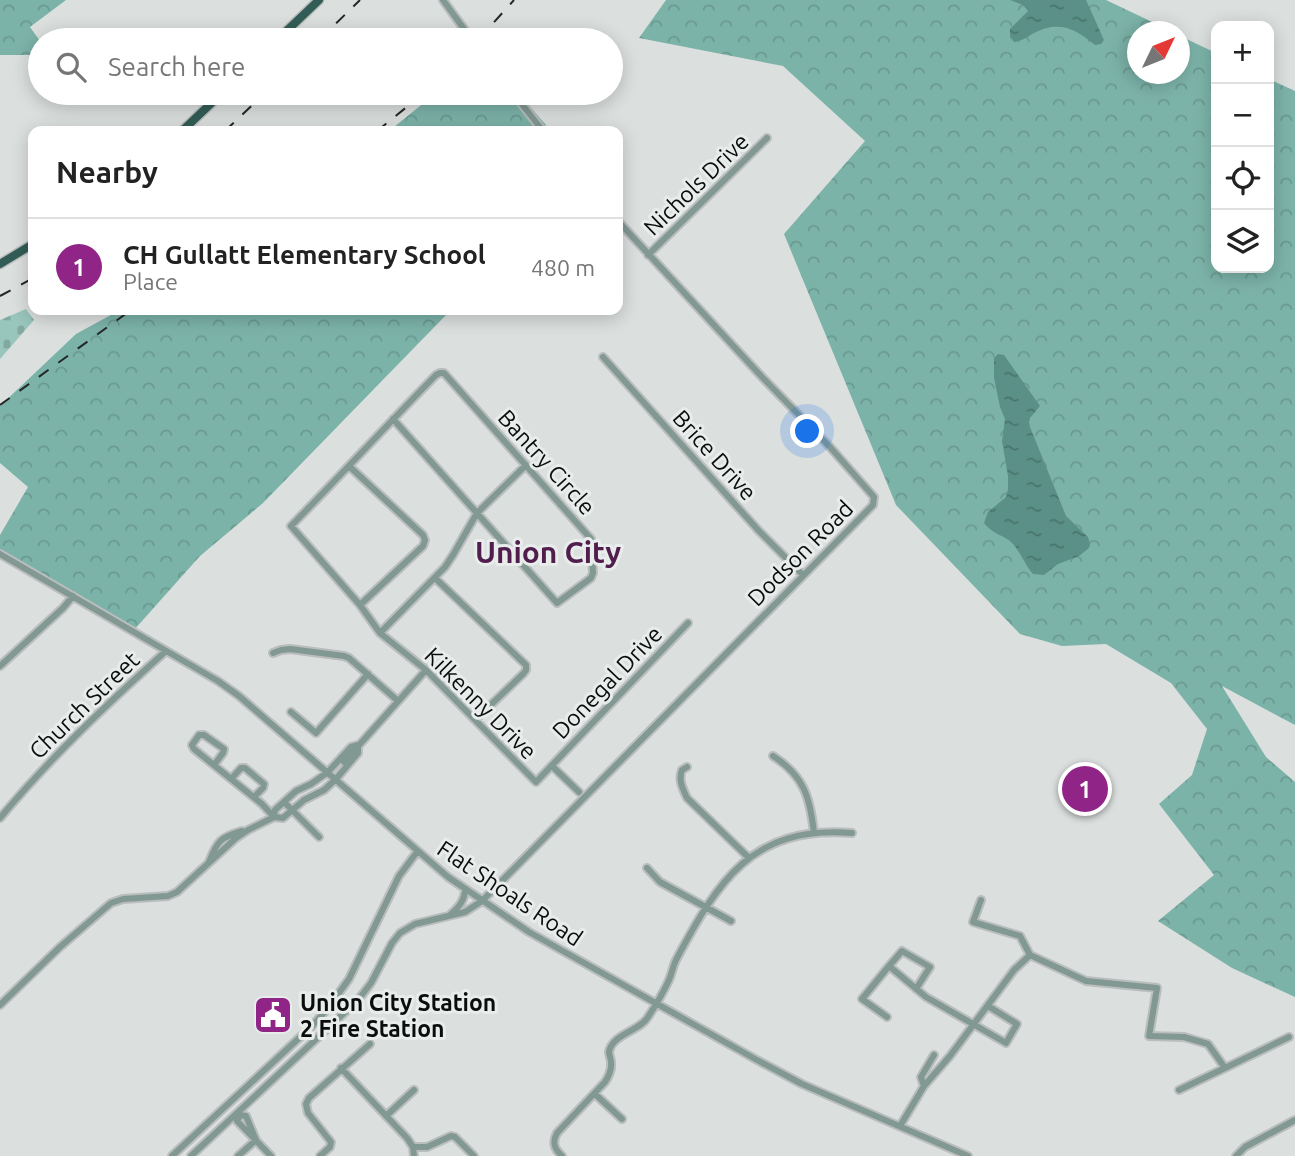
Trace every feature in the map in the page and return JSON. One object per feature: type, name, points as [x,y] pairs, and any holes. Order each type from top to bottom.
[{"type":"main road","points":[[289,28],[315,1]]},
{"type":"main road","points":[[186,126],[209,105]]},
{"type":"main road","points":[[0,264],[28,247]]},
{"type":"street","points":[[443,0],[463,28]]},
{"type":"street","points":[[522,105],[539,126]]},
{"type":"street","name":"Nichols Drive","points":[[648,254],[767,138]]},
{"type":"street","name":"Dodson Road","points":[[482,901],[873,505],[874,497],[830,447],[623,226]]},
{"type":"street","name":"Brice Drive","points":[[603,357],[803,575]]},
{"type":"street","name":"Bantry Circle","points":[[444,373],[591,539],[591,578],[557,603],[393,419],[436,375],[444,373]]},
{"type":"street","points":[[360,605],[423,545],[425,540],[423,535],[349,466],[393,419]]},
{"type":"street","points":[[380,633],[435,578],[453,555],[477,513],[526,465]]},
{"type":"street","name":"Kilkenny Drive","points":[[349,466],[291,526],[360,605],[380,633],[426,670],[536,782],[552,766],[579,792]]},
{"type":"street","name":"Flat Shoals Road","points":[[0,554],[239,696],[417,852],[465,889],[529,932],[802,1084],[968,1156]]},
{"type":"street","points":[[435,578],[526,665],[523,674],[475,720]]},
{"type":"street","points":[[0,666],[73,596]]},
{"type":"street","name":"Donegal Drive","points":[[552,766],[688,623]]},
{"type":"street","points":[[273,653],[290,649],[344,656],[398,701]]},
{"type":"street","name":"Church Street","points":[[0,818],[75,736],[166,651]]},
{"type":"street","points":[[0,1005],[60,947],[111,903],[177,892],[248,830],[274,817],[283,818],[304,800],[324,790],[336,779],[351,747],[358,745],[426,670]]},
{"type":"street","points":[[291,712],[316,733],[368,674]]},
{"type":"street","points":[[214,765],[224,749],[204,735],[199,735],[192,745],[194,749],[231,779],[254,797],[274,817]]},
{"type":"street","points":[[773,756],[791,769],[804,787],[811,807],[814,833]]},
{"type":"street","points":[[274,817],[275,810],[296,791],[344,762]]},
{"type":"street","points":[[687,767],[680,775],[687,798],[749,858]]},
{"type":"street","points":[[231,779],[241,768],[245,768],[264,783],[254,797]]},
{"type":"street","points":[[284,802],[319,837]]},
{"type":"street","points":[[562,1156],[555,1148],[557,1133],[606,1082],[611,1064],[609,1052],[613,1044],[646,1021],[670,977],[674,963],[724,881],[749,858],[777,842],[814,833],[852,833]]},
{"type":"street","points":[[172,1156],[328,1008],[343,990],[399,876],[417,852]]},
{"type":"street","points":[[647,868],[660,882],[731,921]]},
{"type":"street","points":[[446,917],[461,904],[465,889]]},
{"type":"street","points":[[981,900],[973,922],[1020,936],[1030,955],[1086,981],[1157,988],[1149,1036],[1184,1037],[1208,1044],[1225,1068]]},
{"type":"street","points":[[191,1156],[358,1000],[371,983],[391,943],[400,933],[415,924],[465,912],[482,901]]},
{"type":"street","points":[[887,1017],[862,999],[902,951],[930,967],[916,989]]},
{"type":"street","points":[[900,1126],[924,1086],[1014,970],[1030,955]]},
{"type":"street","points":[[889,966],[926,998],[1006,1043],[1017,1024],[988,1006]]},
{"type":"street","points":[[1179,1090],[1289,1037]]},
{"type":"street","points":[[320,1156],[330,1147],[331,1142],[308,1113],[306,1104],[309,1098],[370,1044]]},
{"type":"street","points":[[924,1086],[921,1077],[934,1055]]},
{"type":"street","points":[[341,1069],[407,1139],[414,1156]]},
{"type":"street","points":[[386,1116],[414,1090]]},
{"type":"street","points":[[595,1094],[622,1119]]},
{"type":"street","points":[[1236,1156],[1245,1147],[1295,1120]]},
{"type":"street","points":[[412,1147],[427,1147],[452,1136],[474,1156]]},
{"type":"street","points":[[238,1156],[256,1140],[271,1156]]},
{"type":"green space","points":[[0,0],[66,0],[28,28],[28,55],[0,55]]},
{"type":"green space","points":[[666,0],[1106,0],[1150,21],[1127,21],[1127,84],[1190,84],[1190,41],[1211,51],[1211,273],[1274,273],[1274,81],[1295,91],[1295,725],[1222,686],[1266,757],[1295,782],[1295,997],[1232,968],[1158,921],[1214,875],[1159,804],[1192,775],[1207,729],[1171,683],[1106,644],[1062,646],[1020,634],[896,505],[784,234],[865,141],[783,66],[639,38]]},
{"type":"green space","points":[[421,105],[528,105],[546,125],[545,126],[395,126]]},
{"type":"green space","points":[[26,309],[34,320],[0,359],[0,320]]},
{"type":"green space","points":[[111,315],[446,315],[263,503],[200,556],[134,630],[0,555],[0,535],[28,487],[0,463],[0,406],[76,334]]},
{"type":"water","points":[[1010,0],[1086,0],[1104,40],[1095,45],[1067,28],[1052,27],[1014,42],[1010,37],[1010,29],[1028,11],[1023,5]]},
{"type":"water","points":[[998,354],[1004,355],[1040,406],[1030,418],[1030,427],[1066,516],[1088,537],[1090,544],[1079,556],[1058,564],[1044,575],[1033,574],[1013,544],[984,523],[988,512],[1006,497],[1008,489],[1002,441],[1005,419],[994,378],[994,358]]},
{"type":"railway","points":[[331,28],[360,0]]},
{"type":"railway","points":[[489,28],[514,0]]},
{"type":"railway","points":[[230,126],[252,105]]},
{"type":"railway","points":[[383,126],[409,105]]},
{"type":"railway","points":[[0,296],[28,281]]},
{"type":"railway","points":[[0,405],[124,315]]},
{"type":"place","name":"CH Gullatt Elementary School","points":[[1085,789]]},
{"type":"place","name":"Union City Station 2 Fire Station","points":[[273,1015]]},
{"type":"district","name":"Union City","points":[[548,552]]}]
